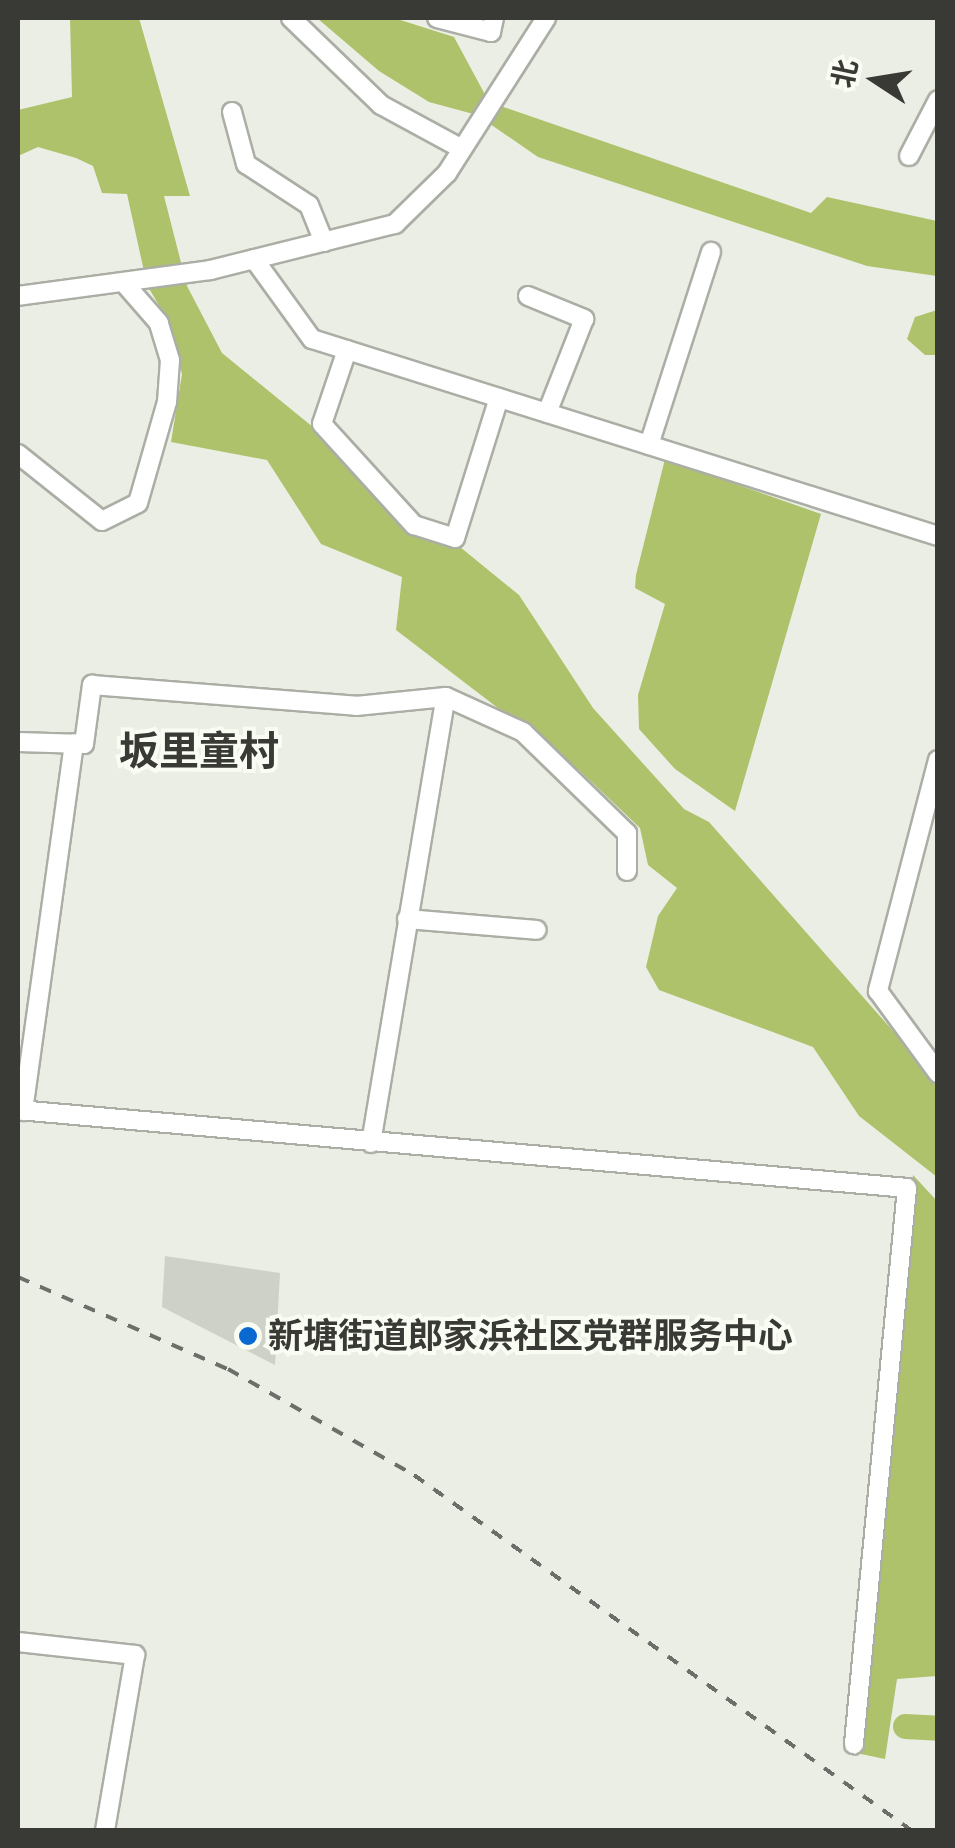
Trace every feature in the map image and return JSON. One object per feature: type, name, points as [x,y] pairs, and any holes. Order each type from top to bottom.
[{"type":"street","points":[[291,18],[381,105],[462,149]]},
{"type":"street","points":[[437,18],[491,32],[494,18]]},
{"type":"street","points":[[18,296],[125,284],[254,259],[395,224],[462,149],[546,18]]},
{"type":"street","points":[[908,156],[938,100]]},
{"type":"street","points":[[232,112],[246,164],[310,206],[324,242]]},
{"type":"street","points":[[650,445],[711,252]]},
{"type":"street","points":[[254,259],[300,327],[347,350],[938,536]]},
{"type":"street","points":[[18,454],[102,521],[138,503],[167,402],[170,360],[159,323],[125,284]]},
{"type":"street","points":[[528,296],[584,320],[546,413]]},
{"type":"street","points":[[347,350],[322,424],[414,524],[455,538],[500,398]]},
{"type":"street","points":[[18,742],[84,744],[92,685],[340,706],[446,697],[523,732],[627,833],[627,871]]},
{"type":"street","points":[[371,1143],[446,697]]},
{"type":"street","points":[[74,744],[20,1110],[907,1188],[854,1744]]},
{"type":"street","points":[[938,760],[878,991],[938,1073]]},
{"type":"street","points":[[407,919],[537,930]]},
{"type":"street","points":[[18,1642],[135,1655],[105,1830]]},
{"type":"shaded area","points":[[70,18],[139,18],[190,196],[164,196],[187,286],[222,353],[519,595],[593,708],[684,809],[709,822],[937,1081],[937,1177],[859,1116],[813,1047],[659,990],[646,967],[658,916],[677,888],[648,865],[640,828],[580,771],[396,630],[402,577],[321,544],[267,460],[171,442],[182,374],[170,324],[147,285],[127,194],[102,193],[93,166],[76,158],[38,147],[18,156],[18,110],[72,97]]},
{"type":"shaded area","points":[[317,18],[394,18],[454,37],[489,102],[811,213],[827,197],[937,221],[937,276],[867,266],[538,157],[477,115],[429,102],[379,71]]},
{"type":"shaded area","points":[[937,310],[937,355],[925,355],[907,339],[915,317]]},
{"type":"shaded area","points":[[665,459],[821,514],[735,811],[675,769],[639,729],[638,695],[665,604],[635,588],[636,575]]},
{"type":"shaded area","points":[[913,1175],[937,1201],[937,1676],[897,1679],[885,1759],[861,1754]]},
{"type":"building","name":"新塘街道郎家浜社区党群服务中心","points":[[165,1256],[280,1273],[275,1365],[162,1307]]},
{"type":"waterway","points":[[905,1726],[938,1728]]},
{"type":"railway","points":[[18,1277],[228,1369],[414,1475],[911,1830]]},
{"type":"place","name":"新塘街道郎家浜社区党群服务中心","points":[[248,1336]]},
{"type":"district","name":"坂里童村","points":[[199,751]]}]
